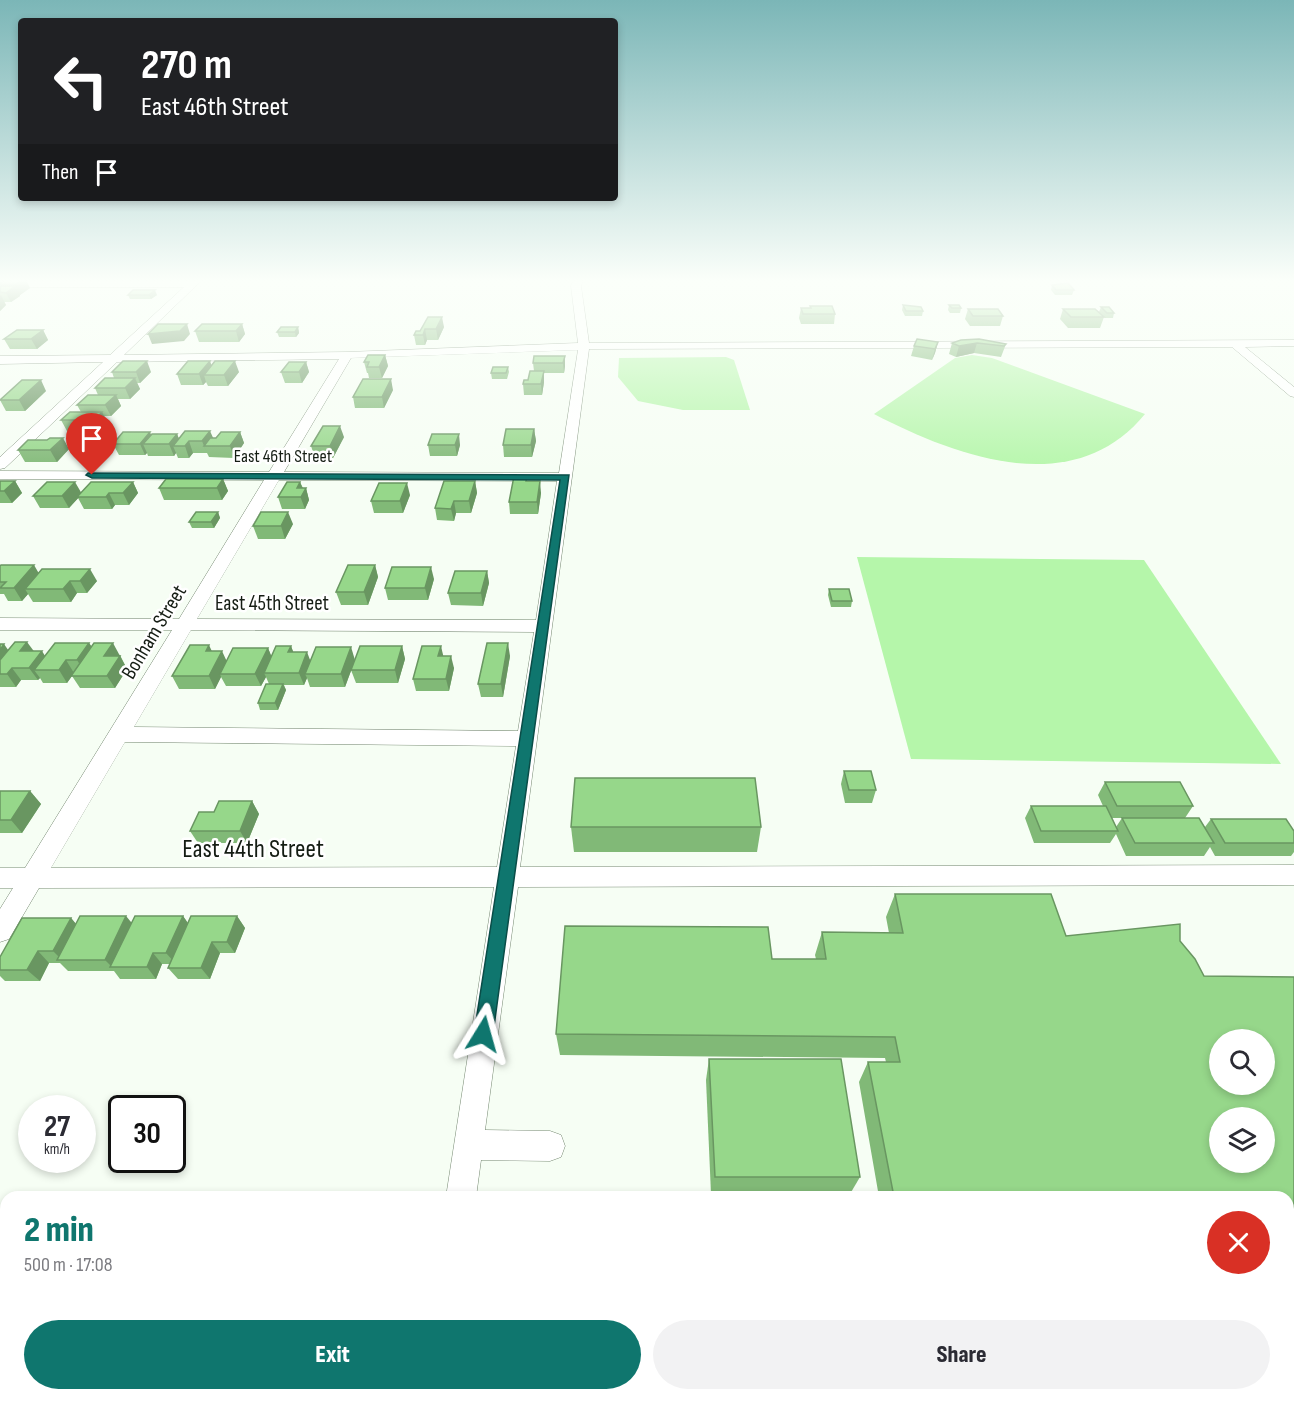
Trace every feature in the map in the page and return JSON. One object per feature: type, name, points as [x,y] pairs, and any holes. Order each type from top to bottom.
[{"type":"street","points":[[0,465],[128,345]]},
{"type":"street","points":[[0,360],[347,356],[584,346],[718,345]]},
{"type":"street","points":[[1237,345],[1294,393]]},
{"type":"street","points":[[462,1191],[505,878],[584,346]]},
{"type":"street","name":"Bonham Street","points":[[0,931],[347,356]]},
{"type":"street","name":"East 46th Street","points":[[0,475],[566,477]]},
{"type":"street","name":"East 45th Street","points":[[0,624],[543,626]]},
{"type":"street","points":[[119,734],[526,739]]},
{"type":"street","name":"East 44th Street","points":[[0,878],[1294,875]]},
{"type":"street","points":[[468,1145],[550,1146]]},
{"type":"green space","points":[[972,355],[992,358],[1145,414],[1116,441],[1084,457],[1050,464],[1014,463],[978,456],[941,444],[874,414],[955,358]]},
{"type":"green space","points":[[726,357],[734,360],[750,410],[683,410],[638,401],[618,377],[619,358]]},
{"type":"green space","points":[[857,557],[1144,560],[1281,764],[911,759]]},
{"type":"building","points":[[914,345],[937,345],[935,349]]},
{"type":"building","points":[[368,355],[385,355],[379,367],[367,367],[369,362],[364,362]]},
{"type":"building","points":[[534,356],[565,356],[563,363],[533,363]]},
{"type":"building","points":[[123,361],[147,361],[136,372],[112,372]]},
{"type":"building","points":[[188,361],[210,361],[199,374],[177,374]]},
{"type":"building","points":[[215,361],[235,361],[224,375],[204,375]]},
{"type":"building","points":[[289,362],[306,362],[299,372],[281,372]]},
{"type":"building","points":[[493,367],[508,367],[506,373],[491,373]]},
{"type":"building","points":[[530,371],[544,371],[541,384],[523,384],[524,380],[528,380]]},
{"type":"building","points":[[105,378],[135,378],[125,388],[95,388]]},
{"type":"building","points":[[363,379],[391,379],[382,397],[353,397]]},
{"type":"building","points":[[22,380],[41,380],[19,400],[0,400]]},
{"type":"building","points":[[88,395],[116,395],[105,405],[77,405]]},
{"type":"building","points":[[70,412],[102,412],[95,420],[61,420]]},
{"type":"building","points":[[323,426],[340,426],[330,446],[311,446]]},
{"type":"building","points":[[506,429],[534,429],[531,445],[503,445]]},
{"type":"building","points":[[185,431],[210,431],[202,441],[189,441],[185,446],[173,446]]},
{"type":"building","points":[[123,432],[150,432],[140,444],[113,444]]},
{"type":"building","points":[[221,432],[240,432],[230,446],[204,446],[210,438],[216,438]]},
{"type":"building","points":[[152,434],[177,434],[169,444],[143,444]]},
{"type":"building","points":[[432,434],[459,434],[455,445],[428,445]]},
{"type":"building","points":[[63,438],[50,450],[18,450],[28,440]]},
{"type":"building","points":[[514,476],[527,476],[526,481],[540,481],[537,502],[509,502]]},
{"type":"building","points":[[166,479],[223,479],[217,488],[159,488]]},
{"type":"building","points":[[0,481],[15,481],[4,491],[0,491]]},
{"type":"building","points":[[444,481],[475,481],[469,501],[454,501],[451,509],[435,508]]},
{"type":"building","points":[[47,482],[75,482],[62,496],[33,496]]},
{"type":"building","points":[[91,482],[133,482],[123,493],[109,493],[106,497],[77,497]]},
{"type":"building","points":[[287,482],[300,482],[297,488],[306,488],[301,497],[278,497]]},
{"type":"building","points":[[379,483],[407,483],[400,501],[371,501]]},
{"type":"building","points":[[196,512],[218,512],[211,522],[189,522]]},
{"type":"building","points":[[261,512],[288,512],[281,526],[253,526]]},
{"type":"building","points":[[1,565],[34,565],[14,588],[0,588],[6,582],[0,582]]},
{"type":"building","points":[[348,565],[375,565],[364,592],[336,592]]},
{"type":"building","points":[[392,567],[431,567],[425,588],[385,588]]},
{"type":"building","points":[[42,569],[90,569],[80,581],[70,581],[63,589],[25,589]]},
{"type":"building","points":[[455,571],[487,571],[481,593],[448,593]]},
{"type":"building","points":[[829,589],[849,589],[852,601],[832,601]]},
{"type":"building","points":[[15,642],[27,642],[20,651],[42,651],[29,668],[12,668],[7,674],[0,674],[0,660]]},
{"type":"building","points":[[55,643],[89,643],[77,660],[66,660],[59,670],[34,670]]},
{"type":"building","points":[[94,643],[113,643],[104,656],[120,656],[107,676],[71,676]]},
{"type":"building","points":[[487,643],[508,643],[501,684],[478,684]]},
{"type":"building","points":[[190,645],[209,645],[206,651],[222,651],[209,676],[172,676]]},
{"type":"building","points":[[276,646],[291,646],[288,652],[307,652],[299,673],[264,673]]},
{"type":"building","points":[[360,646],[402,646],[395,670],[351,670]]},
{"type":"building","points":[[422,646],[441,646],[438,656],[451,656],[446,679],[413,679]]},
{"type":"building","points":[[316,647],[351,647],[341,674],[305,674]]},
{"type":"building","points":[[233,648],[268,648],[255,674],[220,674]]},
{"type":"building","points":[[266,684],[283,684],[275,703],[258,703]]},
{"type":"building","points":[[844,771],[871,771],[876,790],[849,790]]},
{"type":"building","points":[[575,778],[755,778],[761,827],[571,827]]},
{"type":"building","points":[[1105,782],[1180,782],[1193,806],[1117,806]]},
{"type":"building","points":[[0,791],[30,791],[11,820],[0,820]]},
{"type":"building","points":[[219,801],[252,801],[240,831],[190,831],[199,812],[214,812]]},
{"type":"building","points":[[1031,806],[1106,806],[1118,831],[1041,831]]},
{"type":"building","points":[[1122,818],[1199,818],[1214,843],[1135,843]]},
{"type":"building","points":[[1211,819],[1286,819],[1294,831],[1294,843],[1225,843]]},
{"type":"building","points":[[895,894],[1051,894],[1066,936],[1180,924],[1180,941],[1195,959],[1204,976],[1294,977],[1294,1191],[893,1191],[868,1062],[900,1062],[895,1037],[556,1034],[565,926],[768,927],[772,959],[826,959],[822,932],[903,933]]},
{"type":"building","points":[[80,916],[126,916],[105,960],[57,960]]},
{"type":"building","points":[[135,916],[183,916],[166,953],[153,953],[147,967],[110,967]]},
{"type":"building","points":[[191,916],[237,916],[227,942],[212,942],[201,968],[168,968]]},
{"type":"building","points":[[22,918],[71,918],[53,951],[38,951],[27,970],[0,970],[0,957]]},
{"type":"building","points":[[709,1059],[841,1059],[860,1177],[715,1177]]},
{"type":"route","points":[[92,475],[566,477],[483,1034]]}]
